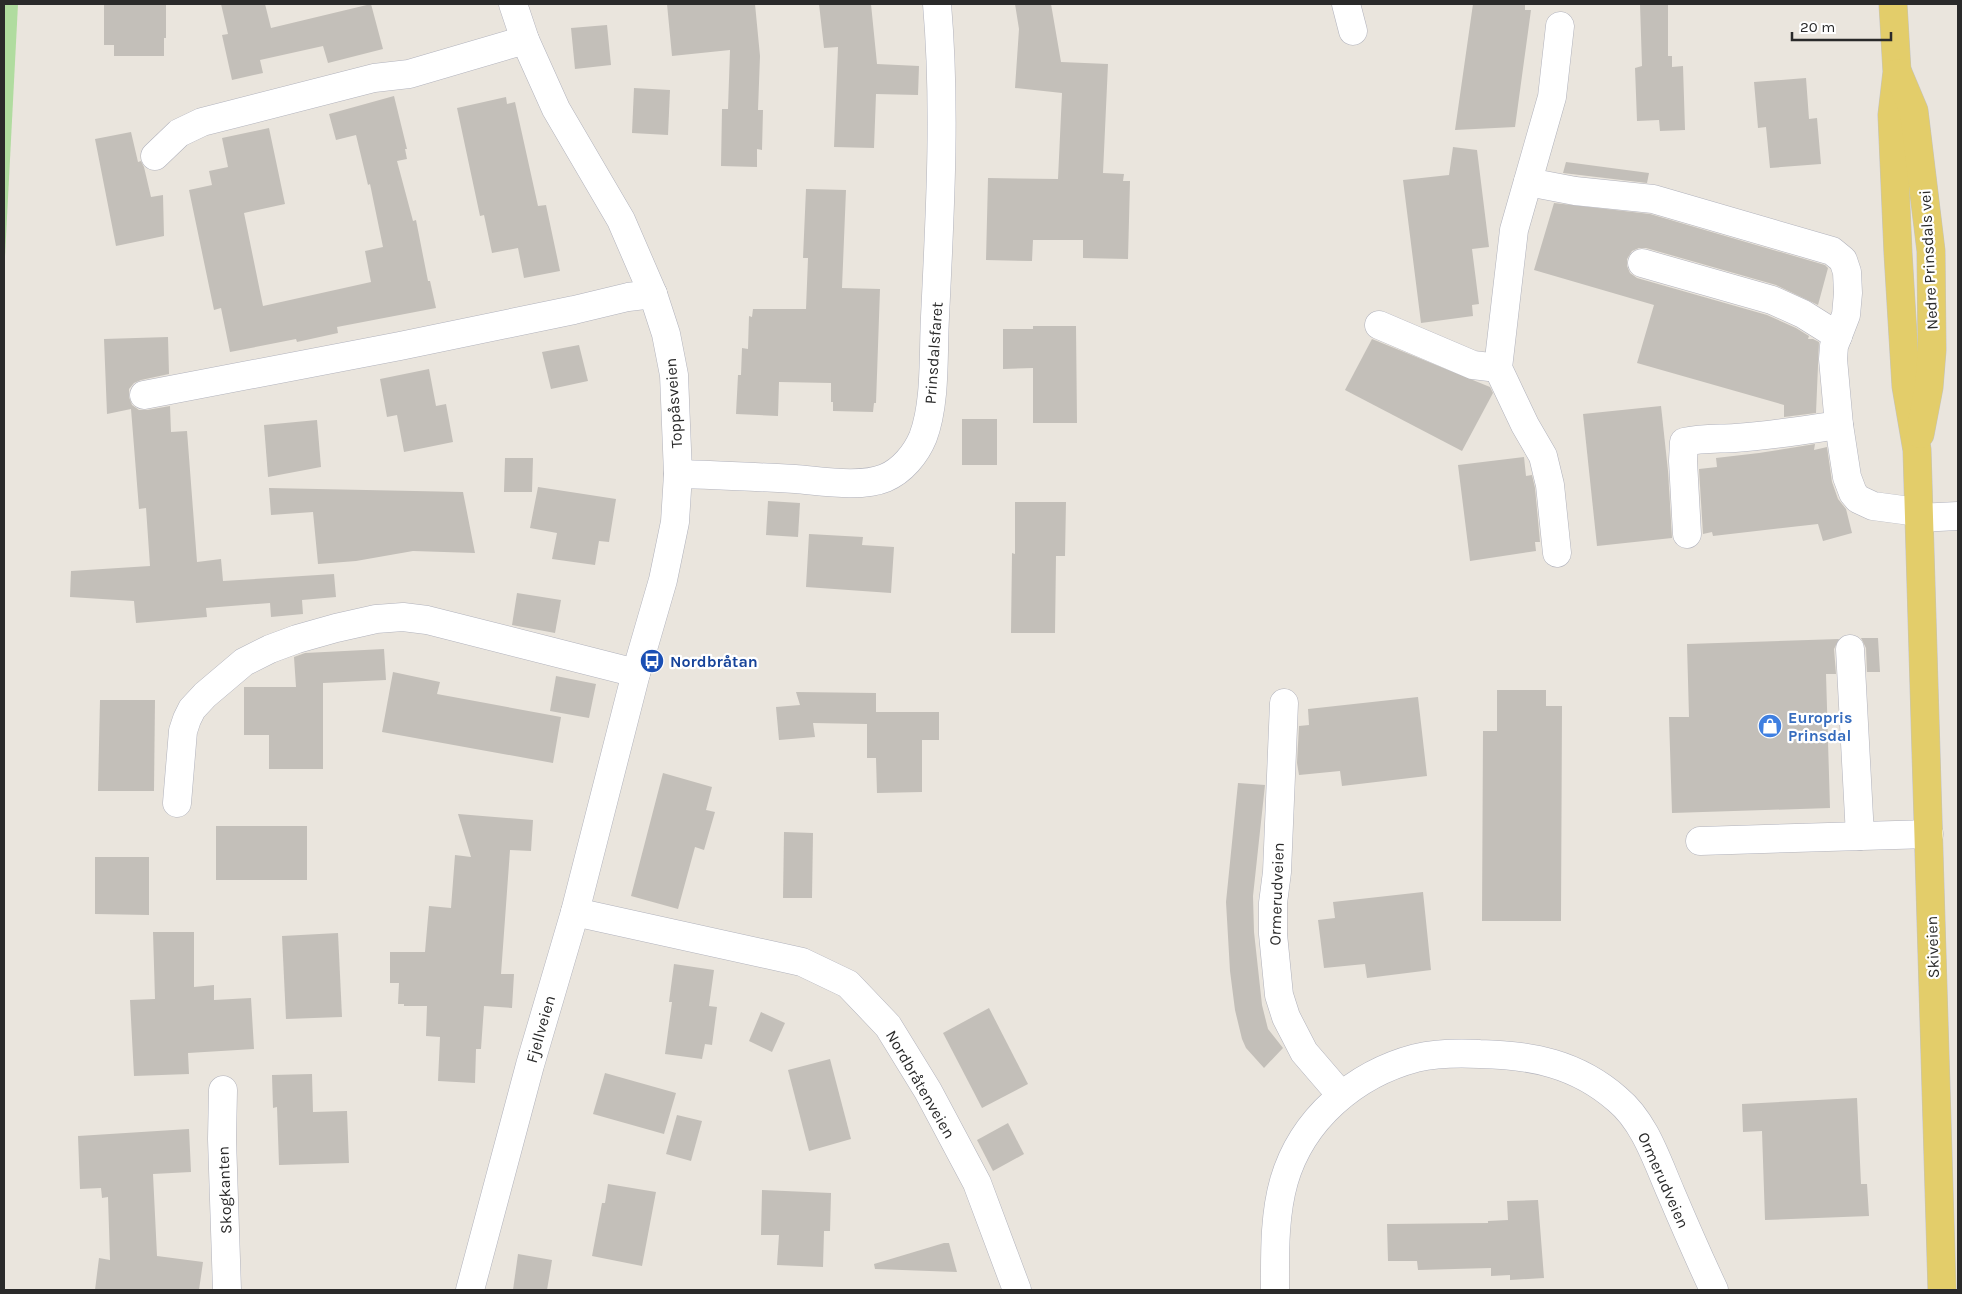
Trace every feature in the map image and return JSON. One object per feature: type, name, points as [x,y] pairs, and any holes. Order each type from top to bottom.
[{"type":"main road","name":"Nedre Prinsdals vei","points":[[1893,4],[1897,72],[1892,115],[1898,253],[1906,386],[1917,450],[1921,603]]},
{"type":"main road","name":"Skiveien","points":[[1921,603],[1929,834],[1950,1258],[1942,1290]]},
{"type":"street","name":"Toppåsveien","points":[[513,4],[525,40],[556,109],[621,220],[653,294],[666,334],[674,375],[678,474],[675,522],[663,580],[636,673],[612,769]]},
{"type":"street","name":"Prinsdalsfaret","points":[[678,474],[728,475],[842,483],[868,482],[885,478],[900,469],[912,456],[922,438],[928,417],[932,389],[942,134],[937,4]]},
{"type":"street","points":[[1346,4],[1353,31]]},
{"type":"street","points":[[1558,553],[1550,486],[1543,456],[1525,425],[1498,368],[1514,230],[1552,97],[1560,26]]},
{"type":"street","points":[[155,156],[180,133],[202,122],[374,78],[409,74],[525,40]]},
{"type":"street","points":[[1528,182],[1575,191],[1653,199],[1832,251],[1843,260],[1847,272],[1846,315],[1834,346],[1833,359],[1839,425],[1847,477],[1853,493],[1858,499],[1873,506],[1918,515],[1958,516]]},
{"type":"street","points":[[1642,263],[1772,300],[1803,314],[1838,336]]},
{"type":"street","points":[[144,395],[400,346],[604,304],[628,297],[653,294]]},
{"type":"street","points":[[1378,325],[1473,365],[1498,368]]},
{"type":"street","points":[[1687,534],[1684,442],[1700,438],[1734,438],[1780,434],[1839,425]]},
{"type":"street","points":[[177,803],[183,731],[192,709],[204,695],[244,662],[270,649],[297,639],[376,619],[403,617],[427,620],[636,673]]},
{"type":"street","points":[[1850,649],[1860,836]]},
{"type":"street","name":"Ormerudveien","points":[[1284,704],[1273,903],[1273,934],[1279,995],[1286,1017],[1304,1052],[1341,1095]]},
{"type":"street","name":"Fjellveien","points":[[470,1290],[527,1074],[574,912],[612,769]]},
{"type":"street","points":[[1700,841],[1929,834]]},
{"type":"street","name":"Nordbråtenveien","points":[[574,912],[802,962],[848,984],[888,1026],[928,1091],[977,1183],[1017,1290]]},
{"type":"street","name":"Ormerudveien","points":[[1275,1290],[1276,1236],[1279,1204],[1292,1158],[1306,1134],[1341,1095],[1365,1078],[1390,1066],[1418,1058],[1450,1053],[1513,1056],[1548,1062],[1579,1073],[1618,1099],[1630,1111],[1649,1142],[1714,1290]]},
{"type":"street","name":"Skogkanten","points":[[223,1090],[227,1290]]},
{"type":"green space","points":[[4,4],[18,4],[4,276]]},
{"type":"building","points":[[104,4],[166,4],[164,56],[114,56],[114,45],[104,45]]},
{"type":"building","points":[[221,4],[265,4],[271,28],[371,4],[383,49],[328,63],[323,46],[260,60],[263,73],[232,80],[222,35],[228,34]]},
{"type":"building","points":[[667,4],[755,4],[760,56],[758,110],[763,110],[762,150],[757,149],[757,167],[721,166],[722,109],[728,109],[730,50],[672,56]]},
{"type":"building","points":[[819,4],[871,4],[877,64],[919,66],[918,95],[876,94],[874,148],[834,147],[838,47],[824,48]]},
{"type":"building","points":[[1015,4],[1051,4],[1061,62],[1108,64],[1103,173],[1124,174],[1123,181],[1130,181],[1128,259],[1083,258],[1083,240],[1033,240],[1032,261],[986,260],[988,178],[1058,179],[1062,93],[1015,88],[1019,29]]},
{"type":"building","points":[[1473,4],[1525,4],[1525,10],[1531,10],[1515,127],[1455,130]]},
{"type":"building","points":[[1640,4],[1668,4],[1668,56],[1672,56],[1672,67],[1683,66],[1685,130],[1660,131],[1659,120],[1637,121],[1635,68],[1642,66]]},
{"type":"building","points":[[607,25],[611,65],[575,69],[571,28]]},
{"type":"building","points":[[1806,78],[1809,119],[1817,118],[1821,164],[1770,168],[1766,127],[1758,128],[1754,82]]},
{"type":"building","points":[[634,88],[670,90],[668,135],[632,133]]},
{"type":"building","points":[[394,96],[407,149],[405,149],[407,159],[397,161],[413,221],[416,220],[428,281],[430,281],[436,308],[337,327],[338,333],[297,342],[296,339],[230,352],[221,308],[214,310],[189,190],[212,185],[209,171],[228,167],[222,138],[269,128],[285,204],[244,213],[263,306],[371,282],[365,251],[383,247],[370,184],[368,185],[356,135],[336,140],[329,114]]},
{"type":"building","points":[[506,97],[507,104],[515,102],[538,206],[546,205],[560,271],[524,278],[518,248],[492,253],[484,215],[480,216],[457,108]]},
{"type":"building","points":[[131,132],[138,162],[141,161],[144,167],[151,197],[163,195],[164,236],[116,246],[95,139]]},
{"type":"building","points":[[1453,147],[1477,150],[1489,247],[1472,249],[1479,304],[1472,305],[1473,316],[1421,323],[1403,180],[1449,175]]},
{"type":"building","points":[[1566,162],[1649,173],[1647,183],[1563,173]]},
{"type":"building","points":[[806,189],[846,190],[842,288],[880,289],[876,403],[874,403],[873,412],[833,411],[831,383],[779,382],[778,416],[736,414],[738,375],[741,375],[742,348],[748,349],[749,316],[752,317],[753,309],[806,309],[808,258],[803,258]]},
{"type":"building","points":[[1554,203],[1650,214],[1825,265],[1828,268],[1818,305],[1776,285],[1646,248],[1632,251],[1627,259],[1630,273],[1637,278],[1767,315],[1796,328],[1809,336],[1808,339],[1819,342],[1816,413],[1784,417],[1784,405],[1637,363],[1654,305],[1534,270]]},
{"type":"building","points":[[1033,326],[1076,326],[1077,423],[1033,423],[1033,368],[1003,369],[1003,329],[1033,329]]},
{"type":"building","points":[[168,337],[169,374],[134,383],[129,389],[129,397],[132,405],[139,410],[170,406],[171,432],[187,431],[197,562],[221,559],[223,581],[334,574],[336,597],[302,600],[303,614],[271,617],[270,603],[206,608],[207,617],[136,623],[134,601],[70,597],[71,571],[150,566],[146,508],[139,509],[131,409],[107,414],[104,339]]},
{"type":"building","points":[[1372,339],[1490,387],[1493,393],[1462,451],[1345,390]]},
{"type":"building","points":[[579,345],[588,381],[551,389],[542,352]]},
{"type":"building","points":[[429,369],[436,406],[446,404],[453,442],[404,452],[397,415],[387,417],[380,379]]},
{"type":"building","points":[[1661,406],[1668,471],[1672,538],[1597,546],[1583,414]]},
{"type":"building","points":[[962,419],[997,419],[997,465],[962,465]]},
{"type":"building","points":[[317,420],[321,467],[268,477],[264,425]]},
{"type":"building","points":[[1815,444],[1814,450],[1827,447],[1832,482],[1838,499],[1846,509],[1852,533],[1823,541],[1818,524],[1713,536],[1712,532],[1703,534],[1699,469],[1717,467],[1716,458]]},
{"type":"building","points":[[1524,457],[1526,476],[1532,475],[1535,488],[1540,542],[1535,542],[1536,551],[1470,561],[1458,465]]},
{"type":"building","points":[[505,458],[533,458],[532,492],[504,492]]},
{"type":"building","points":[[538,487],[616,499],[609,542],[599,541],[595,565],[552,559],[557,533],[530,528]]},
{"type":"building","points":[[269,488],[463,492],[475,553],[413,551],[356,561],[318,564],[313,512],[271,515]]},
{"type":"building","points":[[768,501],[800,503],[798,537],[766,535]]},
{"type":"building","points":[[1015,502],[1066,502],[1065,556],[1056,556],[1055,633],[1011,633],[1012,553],[1015,554]]},
{"type":"building","points":[[809,534],[863,537],[862,545],[894,547],[891,593],[806,587]]},
{"type":"building","points":[[517,593],[561,600],[555,633],[512,625]]},
{"type":"building","points":[[1861,638],[1878,638],[1880,672],[1867,672],[1866,648]]},
{"type":"building","points":[[1839,639],[1834,649],[1836,674],[1826,674],[1830,808],[1672,813],[1669,717],[1689,717],[1687,644]]},
{"type":"building","points":[[384,649],[386,680],[323,683],[323,769],[269,769],[269,735],[244,735],[244,687],[296,687],[294,657],[305,653]]},
{"type":"building","points":[[393,672],[440,682],[437,694],[561,717],[553,763],[382,732]]},
{"type":"building","points":[[556,676],[596,684],[589,718],[550,711]]},
{"type":"building","points":[[1497,690],[1546,690],[1546,706],[1562,706],[1561,921],[1482,921],[1483,731],[1497,731]]},
{"type":"building","points":[[796,692],[876,693],[876,712],[939,712],[939,740],[922,740],[922,792],[877,793],[876,758],[867,758],[867,724],[813,723],[815,737],[779,740],[776,707],[800,705]]},
{"type":"building","points":[[1418,697],[1427,776],[1342,786],[1340,771],[1299,775],[1297,763],[1299,726],[1309,725],[1308,709]]},
{"type":"building","points":[[100,700],[155,700],[154,791],[98,791]]},
{"type":"building","points":[[663,773],[712,787],[706,810],[715,812],[704,850],[695,847],[678,909],[631,896]]},
{"type":"building","points":[[1238,783],[1265,785],[1253,896],[1254,932],[1262,1005],[1268,1029],[1283,1048],[1264,1068],[1246,1048],[1242,1039],[1235,1010],[1230,971],[1226,902]]},
{"type":"building","points":[[458,814],[533,820],[531,851],[510,850],[501,974],[514,974],[512,1008],[484,1006],[481,1049],[476,1049],[475,1083],[438,1081],[440,1037],[426,1036],[427,1006],[404,1006],[404,1004],[398,1004],[399,983],[390,983],[390,952],[425,952],[429,906],[451,908],[455,855],[471,857]]},
{"type":"building","points":[[216,826],[307,826],[307,880],[216,880]]},
{"type":"building","points":[[784,832],[813,833],[812,898],[783,898]]},
{"type":"building","points":[[95,857],[149,857],[149,915],[95,914]]},
{"type":"building","points":[[1423,892],[1431,970],[1367,978],[1365,964],[1324,968],[1318,920],[1335,918],[1333,902]]},
{"type":"building","points":[[153,932],[194,932],[194,987],[214,985],[214,1000],[251,998],[254,1049],[188,1053],[189,1074],[134,1076],[130,1000],[155,999]]},
{"type":"building","points":[[338,933],[342,1017],[286,1019],[282,936]]},
{"type":"building","points":[[674,964],[714,970],[709,1006],[717,1007],[712,1045],[705,1044],[702,1059],[665,1054],[672,1002],[669,1002]]},
{"type":"building","points":[[989,1008],[1028,1084],[982,1108],[943,1033]]},
{"type":"building","points":[[761,1012],[785,1023],[772,1052],[749,1041]]},
{"type":"building","points":[[830,1059],[851,1139],[809,1151],[788,1070]]},
{"type":"building","points":[[605,1073],[676,1093],[664,1134],[593,1114]]},
{"type":"building","points":[[312,1074],[313,1112],[347,1111],[349,1163],[279,1165],[277,1107],[273,1108],[272,1075]]},
{"type":"building","points":[[1857,1098],[1861,1184],[1867,1184],[1869,1216],[1765,1220],[1762,1131],[1743,1132],[1742,1104]]},
{"type":"building","points":[[677,1115],[702,1121],[691,1161],[666,1154]]},
{"type":"building","points":[[1008,1123],[1024,1154],[993,1171],[977,1140]]},
{"type":"building","points":[[189,1129],[191,1172],[153,1174],[157,1256],[203,1262],[199,1290],[95,1290],[99,1258],[110,1260],[108,1197],[102,1198],[101,1188],[80,1189],[78,1136]]},
{"type":"building","points":[[608,1184],[656,1192],[642,1266],[592,1256],[602,1203],[605,1203]]},
{"type":"building","points":[[762,1190],[831,1193],[830,1231],[824,1231],[823,1267],[777,1265],[779,1235],[761,1235]]},
{"type":"building","points":[[1538,1200],[1544,1278],[1510,1280],[1510,1275],[1491,1276],[1491,1268],[1418,1270],[1417,1261],[1388,1261],[1387,1224],[1488,1223],[1488,1221],[1508,1220],[1507,1201]]},
{"type":"building","points":[[949,1243],[957,1272],[875,1269],[874,1264]]},
{"type":"building","points":[[518,1254],[552,1260],[547,1290],[513,1290]]},
{"type":"place","name":"Nordbråtan","points":[[652,661]]},
{"type":"place","name":"Europris Prinsdal","points":[[1770,726]]}]
